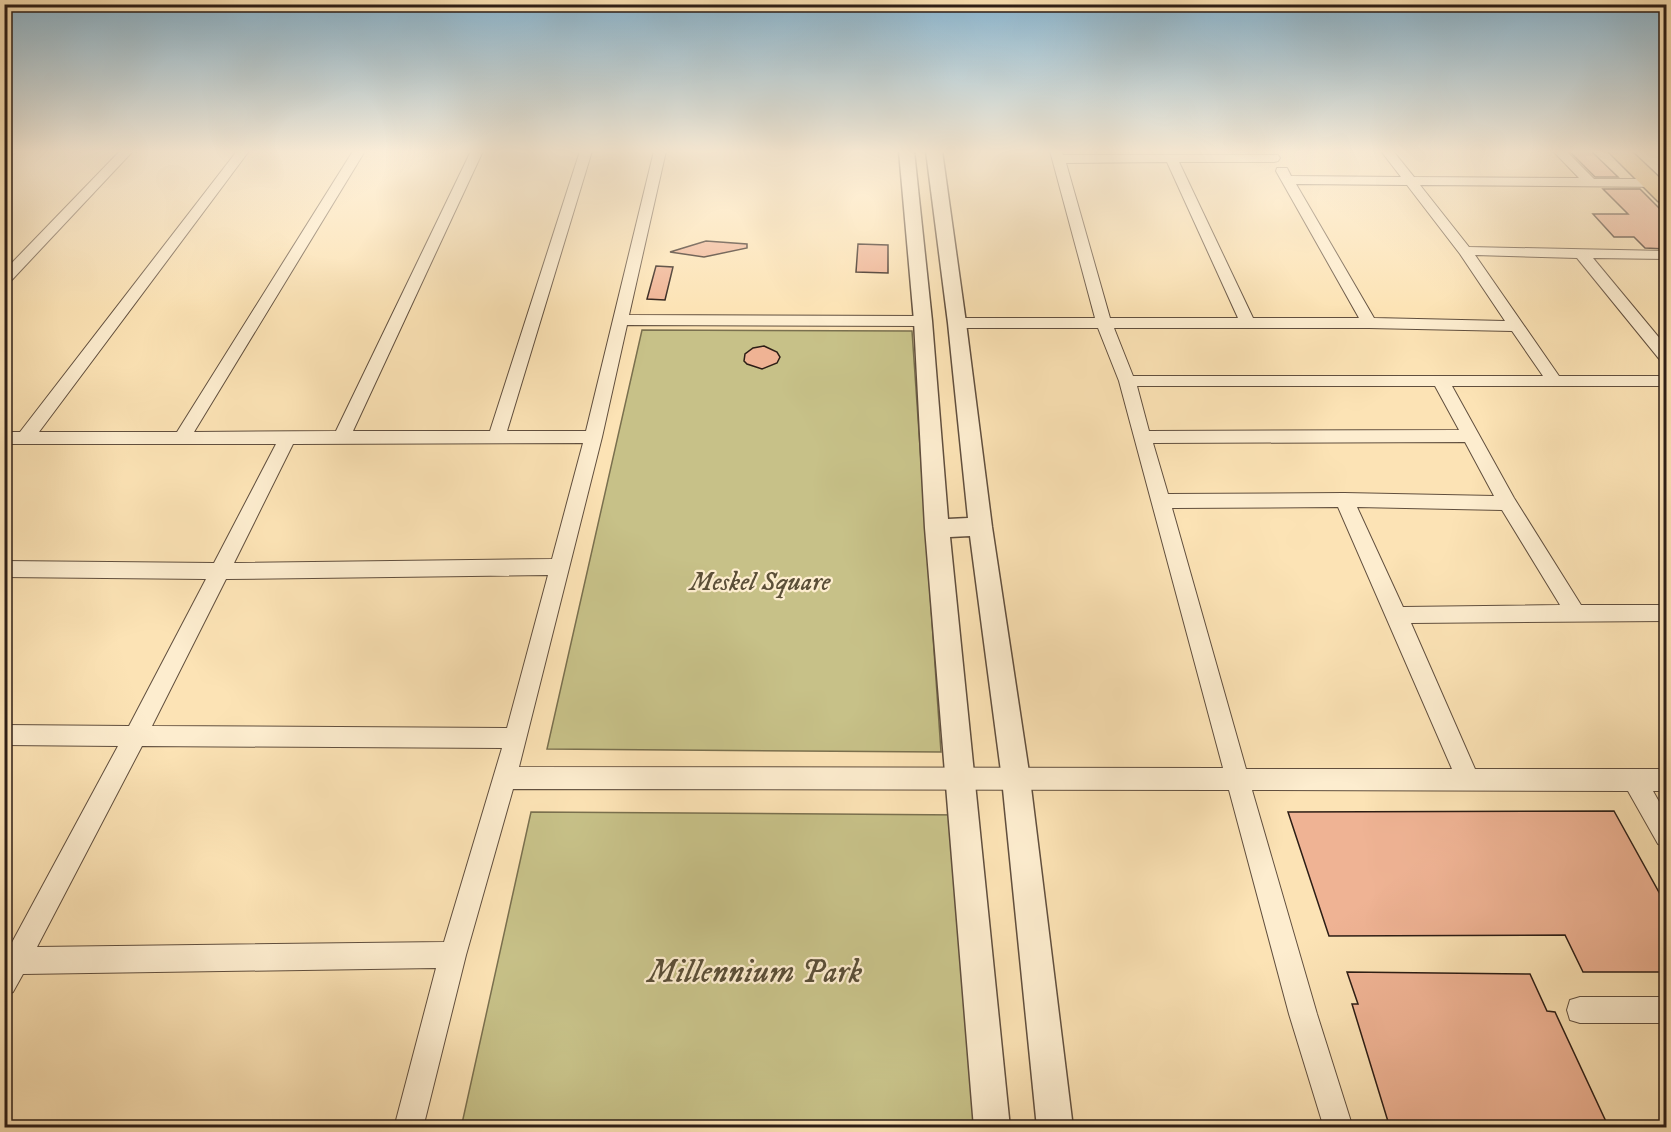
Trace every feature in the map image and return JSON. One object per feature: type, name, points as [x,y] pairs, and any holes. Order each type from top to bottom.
[{"type":"street","points":[[4,280],[77,204]]},
{"type":"street","points":[[25,438],[203,204]]},
{"type":"street","points":[[182,437],[326,204]]},
{"type":"street","points":[[342,437],[452,204]]},
{"type":"street","points":[[496,438],[569,204]]},
{"type":"street","points":[[408,1128],[453,955],[516,738],[593,437],[647,204]]},
{"type":"street","points":[[910,204],[923,321],[930,448],[992,1128]]},
{"type":"street","points":[[941,204],[980,527],[1016,779],[1055,1128]]},
{"type":"street","points":[[1071,204],[1104,323],[1127,381],[1303,1014],[1339,1128]]},
{"type":"street","points":[[1192,204],[1248,324]]},
{"type":"street","points":[[1301,204],[1369,323]]},
{"type":"street","points":[[1429,204],[1465,251],[1554,380]]},
{"type":"street","points":[[1465,251],[1666,255]]},
{"type":"street","points":[[1582,254],[1666,356]]},
{"type":"street","points":[[620,320],[1369,323],[1516,326]]},
{"type":"street","points":[[1440,380],[1507,503],[1575,613]]},
{"type":"street","points":[[1127,381],[1666,381]]},
{"type":"street","points":[[1143,437],[1471,436]]},
{"type":"street","points":[[8,969],[136,735],[288,437]]},
{"type":"street","points":[[4,438],[593,437]]},
{"type":"street","points":[[1160,501],[1344,500],[1507,503]]},
{"type":"street","points":[[1344,500],[1397,615],[1467,780]]},
{"type":"street","points":[[937,528],[980,527]]},
{"type":"street","points":[[4,569],[218,571],[560,567]]},
{"type":"street","points":[[1397,615],[1666,613]]},
{"type":"street","points":[[4,735],[516,738]]},
{"type":"street","points":[[504,778],[1666,780]]},
{"type":"street","points":[[1634,780],[1666,836]]},
{"type":"street","points":[[8,969],[453,955]]},
{"type":"street","points":[[1580,1010],[1666,1010]]},
{"type":"green space","name":"Meskel Square","points":[[642,330],[912,331],[941,752],[547,749]]},
{"type":"green space","name":"Millennium Park","points":[[531,812],[963,815],[989,1127],[461,1128]]},
{"type":"building","points":[[1618,204],[1655,204],[1666,215],[1666,249],[1645,248],[1634,237],[1614,237],[1593,214],[1628,214]]},
{"type":"building","points":[[706,241],[747,244],[747,248],[704,257],[670,252]]},
{"type":"building","points":[[858,244],[888,245],[888,273],[856,272]]},
{"type":"building","points":[[656,266],[673,267],[665,300],[647,299]]},
{"type":"building","points":[[764,346],[777,352],[780,357],[777,363],[762,369],[744,361],[745,354],[753,348]]},
{"type":"building","points":[[1614,811],[1666,905],[1666,972],[1583,972],[1565,935],[1329,936],[1288,812]]},
{"type":"building","points":[[1347,972],[1530,974],[1547,1011],[1555,1012],[1609,1128],[1390,1128],[1352,1004],[1358,1004]]}]
